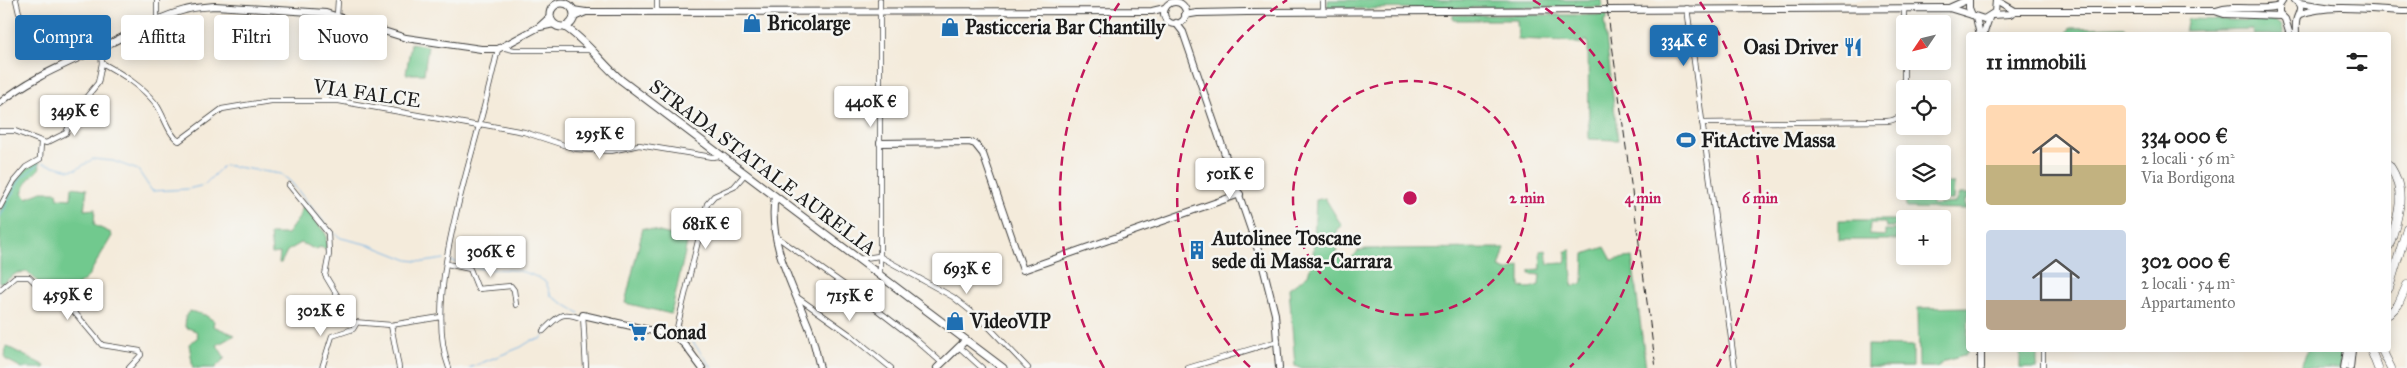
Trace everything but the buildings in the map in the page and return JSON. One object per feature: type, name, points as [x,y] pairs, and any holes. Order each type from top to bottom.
[{"type":"highway","points":[[2391,167],[2401,179],[2406,198],[2391,240]]},
{"type":"highway","points":[[2391,281],[2407,228]]},
{"type":"highway","points":[[2391,312],[2398,304],[2407,285]]},
{"type":"highway","points":[[2383,352],[2391,368]]},
{"type":"highway","points":[[2374,364],[2378,368]]},
{"type":"main road","points":[[387,32],[414,40],[481,49],[500,48],[539,27],[550,17],[552,8],[550,0]]},
{"type":"main road","points":[[1949,8],[1968,0],[1969,8],[1981,32]]},
{"type":"main road","points":[[1996,0],[2015,11]]},
{"type":"main road","points":[[1983,32],[1996,8],[1996,0]]},
{"type":"main road","points":[[552,8],[559,1],[568,4],[573,16]]},
{"type":"main road","points":[[1169,5],[1169,22],[1196,12],[1687,8],[1949,8],[1974,16],[1990,17],[2015,11],[2215,11],[2224,8],[2263,9],[2282,2],[2283,18],[2289,32]]},
{"type":"main road","points":[[2296,32],[2297,2],[2338,9]]},
{"type":"main road","points":[[172,15],[198,4],[308,11],[331,15]]},
{"type":"main road","points":[[565,27],[573,16],[586,12],[1152,11],[1169,5],[1181,4],[1183,32],[1240,194],[1272,298],[1278,340],[1279,368]]},
{"type":"main road","points":[[2215,11],[2224,14],[2291,20],[2314,10],[2407,11]]},
{"type":"main road","name":"STRADA STATALE AURELIA","points":[[573,16],[581,39]]},
{"type":"main road","points":[[539,27],[554,24],[550,17]]},
{"type":"main road","name":"STRADA STATALE AURELIA","points":[[554,24],[565,27],[581,39],[621,80],[1003,368]]},
{"type":"main road","points":[[0,102],[30,83],[76,60]]},
{"type":"main road","points":[[880,143],[969,142],[975,144],[983,154],[1023,270],[1240,194]]},
{"type":"main road","points":[[775,196],[776,237],[782,261],[810,331],[820,368]]},
{"type":"main road","points":[[583,317],[675,336],[685,345],[702,368]]},
{"type":"main road","points":[[940,366],[966,340]]},
{"type":"main road","points":[[1981,352],[1981,368]]},
{"type":"main road","points":[[2344,368],[2346,352]]},
{"type":"main road","points":[[2350,368],[2352,352]]},
{"type":"street","points":[[16,0],[21,15]]},
{"type":"street","points":[[157,0],[157,15]]},
{"type":"street","points":[[242,8],[244,0]]},
{"type":"street","points":[[337,15],[338,0]]},
{"type":"street","points":[[657,0],[657,12]]},
{"type":"street","points":[[880,0],[880,275]]},
{"type":"street","points":[[1323,0],[1323,12]]},
{"type":"street","points":[[1687,8],[1735,368]]},
{"type":"street","points":[[1702,123],[1887,121],[1897,119],[1904,110],[1904,8]]},
{"type":"street","points":[[448,368],[441,317],[447,264],[456,211],[500,48],[514,50],[590,50]]},
{"type":"street","points":[[0,131],[15,130],[46,143],[66,133],[74,111],[98,83],[102,60]]},
{"type":"street","name":"VIA FALCE","points":[[102,63],[147,94],[163,114],[174,136],[179,141],[222,109],[270,101],[339,101],[480,125]]},
{"type":"street","points":[[480,125],[524,132],[568,147],[586,150],[611,151],[638,145],[712,158],[720,156]]},
{"type":"street","points":[[0,207],[14,181],[26,168],[40,159],[40,142]]},
{"type":"street","points":[[675,336],[707,204],[710,199],[734,187],[745,174]]},
{"type":"street","points":[[289,185],[328,233],[329,254],[326,275],[350,320],[356,324],[391,325],[441,317]]},
{"type":"street","points":[[776,237],[846,286],[915,339],[940,366]]},
{"type":"street","points":[[858,259],[879,256],[953,297],[983,321],[1028,368]]},
{"type":"street","points":[[447,264],[470,269],[478,289],[511,286],[514,290],[516,305]]},
{"type":"street","points":[[0,290],[15,277],[29,277],[48,296],[65,301],[102,346],[140,351],[141,355],[129,368]]},
{"type":"street","points":[[795,295],[852,336],[892,368]]},
{"type":"street","points":[[543,331],[560,315],[568,313],[583,317],[586,368]]},
{"type":"street","points":[[321,367],[332,336],[353,329],[356,324]]},
{"type":"street","points":[[391,325],[399,368]]},
{"type":"street","points":[[1188,368],[1278,340]]},
{"type":"street","points":[[959,346],[982,368]]},
{"type":"street","points":[[2043,352],[2043,368]]},
{"type":"green space","points":[[1328,0],[1602,0],[1603,7],[1327,9]]},
{"type":"green space","points":[[1453,15],[1607,15],[1607,20],[1604,20],[1618,140],[1589,139],[1588,41],[1583,41],[1582,44],[1565,41],[1518,39],[1517,20],[1453,20]]},
{"type":"green space","points":[[2188,19],[2275,21],[2282,26],[2283,32],[2252,32],[2251,29],[2185,31]]},
{"type":"green space","points":[[2125,27],[2128,32],[2068,32],[2070,28]]},
{"type":"green space","points":[[411,43],[428,46],[424,74],[406,74]]},
{"type":"green space","points":[[39,161],[40,168],[28,180],[22,193],[27,198],[41,192],[57,192],[58,198],[71,199],[72,187],[87,189],[84,210],[95,209],[94,225],[111,233],[112,236],[87,278],[77,286],[67,300],[51,295],[28,272],[17,273],[2,283],[0,282],[0,211],[17,179],[26,169]]},
{"type":"green space","points":[[1951,183],[1954,183],[1953,200],[1951,200]]},
{"type":"green space","points":[[1959,194],[1966,194],[1966,209],[1906,208],[1906,200],[1914,200],[1914,202],[1932,200],[1932,205],[1955,203]]},
{"type":"green space","points":[[1325,198],[1342,226],[1338,229],[1335,244],[1337,252],[1345,265],[1358,251],[1366,249],[1505,248],[1499,268],[1507,271],[1520,266],[1520,287],[1530,288],[1539,285],[1540,275],[1530,274],[1530,270],[1541,269],[1540,251],[1546,250],[1548,264],[1564,263],[1566,251],[1571,250],[1572,286],[1582,284],[1584,254],[1605,247],[1612,260],[1632,257],[1646,368],[1300,368],[1295,366],[1289,289],[1308,275],[1313,257],[1316,200]]},
{"type":"green space","points":[[303,206],[326,234],[327,249],[319,247],[317,250],[301,243],[287,251],[281,263],[279,263],[280,253],[272,254],[270,234],[287,234],[298,219]]},
{"type":"green space","points":[[1839,220],[1896,220],[1896,227],[1886,227],[1885,223],[1870,223],[1869,235],[1885,236],[1885,230],[1896,230],[1896,240],[1839,240]]},
{"type":"green space","points":[[643,228],[688,239],[671,314],[625,303]]},
{"type":"green space","points":[[1966,307],[1967,354],[1946,360],[1937,367],[1919,367],[1918,308]]},
{"type":"green space","points":[[190,311],[205,315],[214,321],[213,326],[235,335],[217,345],[225,358],[215,368],[193,368],[189,344],[198,337],[196,331],[185,327],[186,316]]},
{"type":"green space","points":[[1867,345],[1913,346],[1913,367],[1867,367]]},
{"type":"green space","points":[[6,346],[45,366],[44,368],[22,368],[5,359]]},
{"type":"green space","points":[[2020,352],[2037,352],[2037,368],[2020,368]]},
{"type":"green space","points":[[2307,352],[2342,352],[2340,368],[2300,368]]},
{"type":"waterway","points":[[43,163],[70,170],[77,169],[93,159],[113,161],[138,170],[152,191],[188,189],[204,185],[224,165],[281,174],[291,182],[330,230],[341,238],[370,245],[408,260],[424,262],[444,259]]},
{"type":"waterway","points":[[0,217],[21,178],[39,164]]},
{"type":"waterway","points":[[451,261],[473,267],[530,274],[546,282],[551,296],[579,313]]},
{"type":"waterway","points":[[469,368],[521,347],[532,340],[541,339],[549,328],[568,317]]},
{"type":"waterway","points":[[692,341],[712,368]]},
{"type":"railway","points":[[1606,0],[1656,368]]},
{"type":"place","name":"Bricolarge","points":[[752,23]]},
{"type":"place","name":"Pasticceria Bar Chantilly","points":[[950,27]]},
{"type":"place","name":"Oasi Driver","points":[[1853,47]]},
{"type":"place","name":"FitActive Massa","points":[[1686,140]]},
{"type":"place","name":"Autolinee Toscane sede di Massa-Carrara","points":[[1197,250]]},
{"type":"place","name":"VideoVIP","points":[[955,321]]},
{"type":"place","name":"Conad","points":[[638,332]]}]
